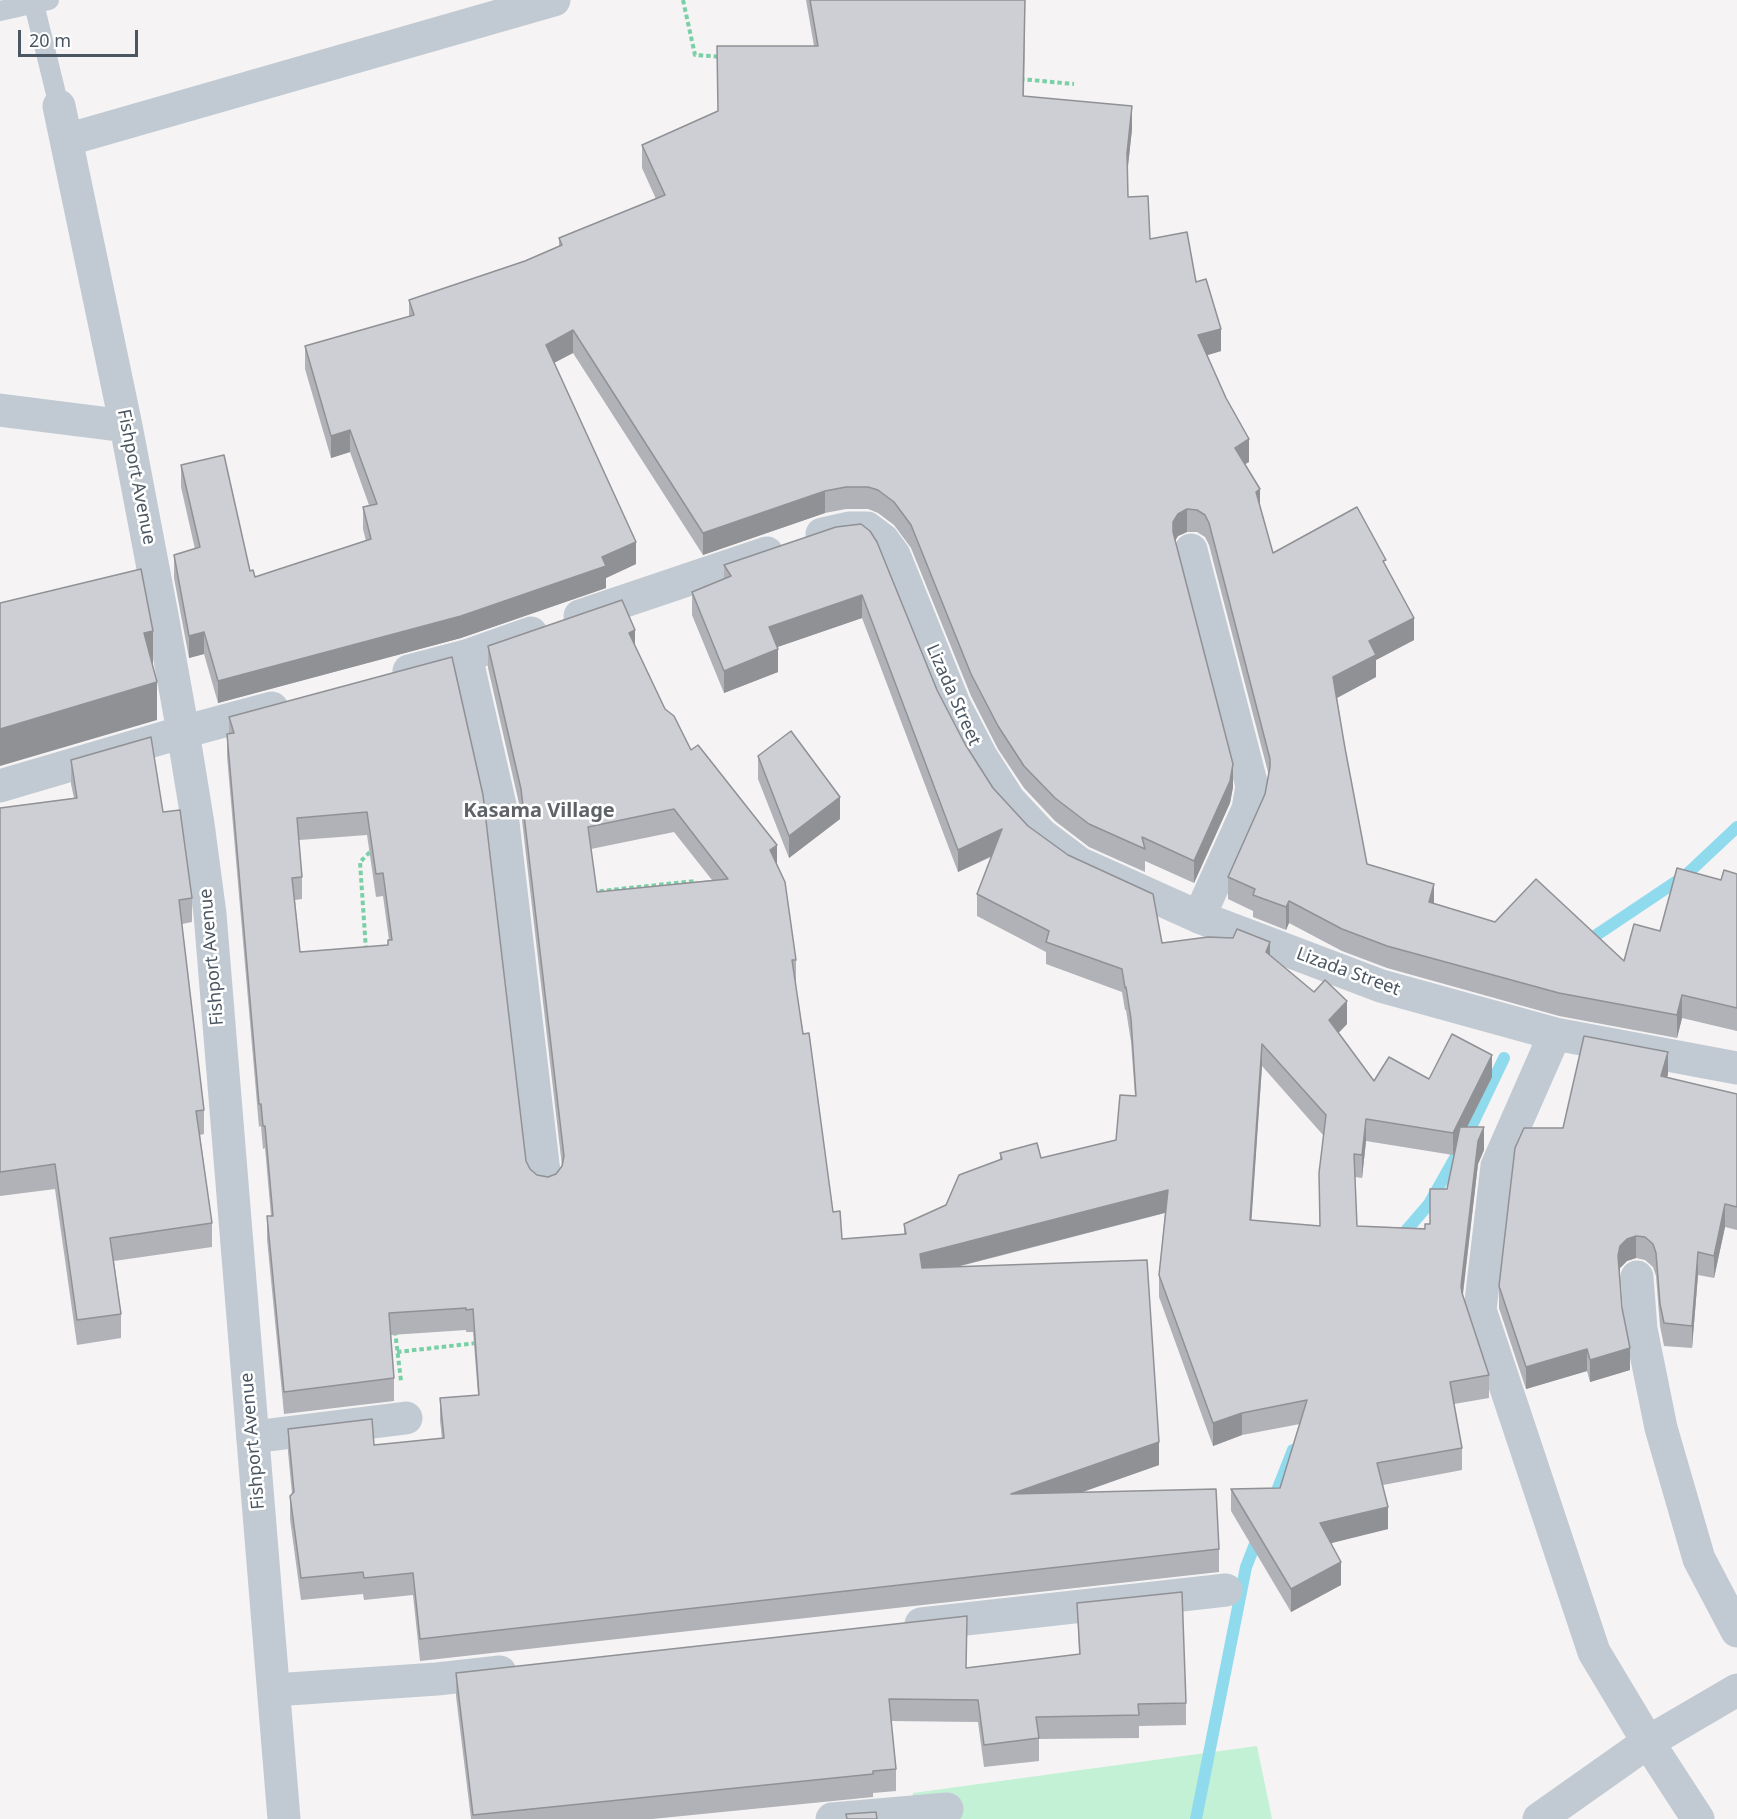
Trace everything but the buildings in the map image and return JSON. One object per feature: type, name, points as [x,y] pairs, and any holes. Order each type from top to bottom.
[{"type":"street","points":[[66,140],[554,0]]},
{"type":"street","name":"Fishport Avenue","points":[[59,106],[126,426],[162,615],[198,824],[210,914],[284,1819]]},
{"type":"street","points":[[0,410],[126,426]]},
{"type":"street","name":"Lizada Street","points":[[375,680],[466,656],[831,531],[867,528],[883,540],[894,555],[954,704],[981,759],[1009,800],[1042,835],[1079,863],[1199,916],[1381,986],[1555,1034],[1737,1068]]},
{"type":"street","points":[[1191,550],[1252,786],[1248,808],[1199,916]]},
{"type":"street","points":[[466,656],[502,814],[544,1181]]},
{"type":"street","points":[[0,786],[296,701]]},
{"type":"street","points":[[1555,1034],[1497,1166],[1480,1310],[1594,1652],[1698,1819]]},
{"type":"street","points":[[1637,1277],[1641,1329],[1661,1428],[1698,1559],[1737,1631]]},
{"type":"street","points":[[253,1437],[406,1418]]},
{"type":"street","points":[[894,1627],[1226,1590]]},
{"type":"street","points":[[274,1690],[436,1679],[530,1669]]},
{"type":"street","points":[[1539,1819],[1648,1742],[1737,1690]]},
{"type":"street","points":[[832,1819],[947,1809]]},
{"type":"lane","points":[[0,11],[38,1],[59,106]]},
{"type":"path","points":[[683,0],[695,55],[730,58]]},
{"type":"path","points":[[1016,78],[1074,84]]},
{"type":"path","points":[[367,957],[360,862],[379,842]]},
{"type":"path","points":[[581,893],[695,881],[697,891]]},
{"type":"path","points":[[395,1330],[406,1418]]},
{"type":"path","points":[[397,1352],[479,1343]]},
{"type":"green space","points":[[1257,1746],[1272,1819],[910,1819],[913,1793]]},
{"type":"waterway","points":[[1583,944],[1686,875],[1737,827]]},
{"type":"waterway","points":[[1398,1240],[1429,1204],[1464,1142],[1504,1058]]},
{"type":"waterway","points":[[1273,1501],[1293,1450]]},
{"type":"waterway","points":[[1196,1819],[1246,1567],[1259,1534]]},
{"type":"district","name":"Kasama Village","points":[[539,811]]}]
